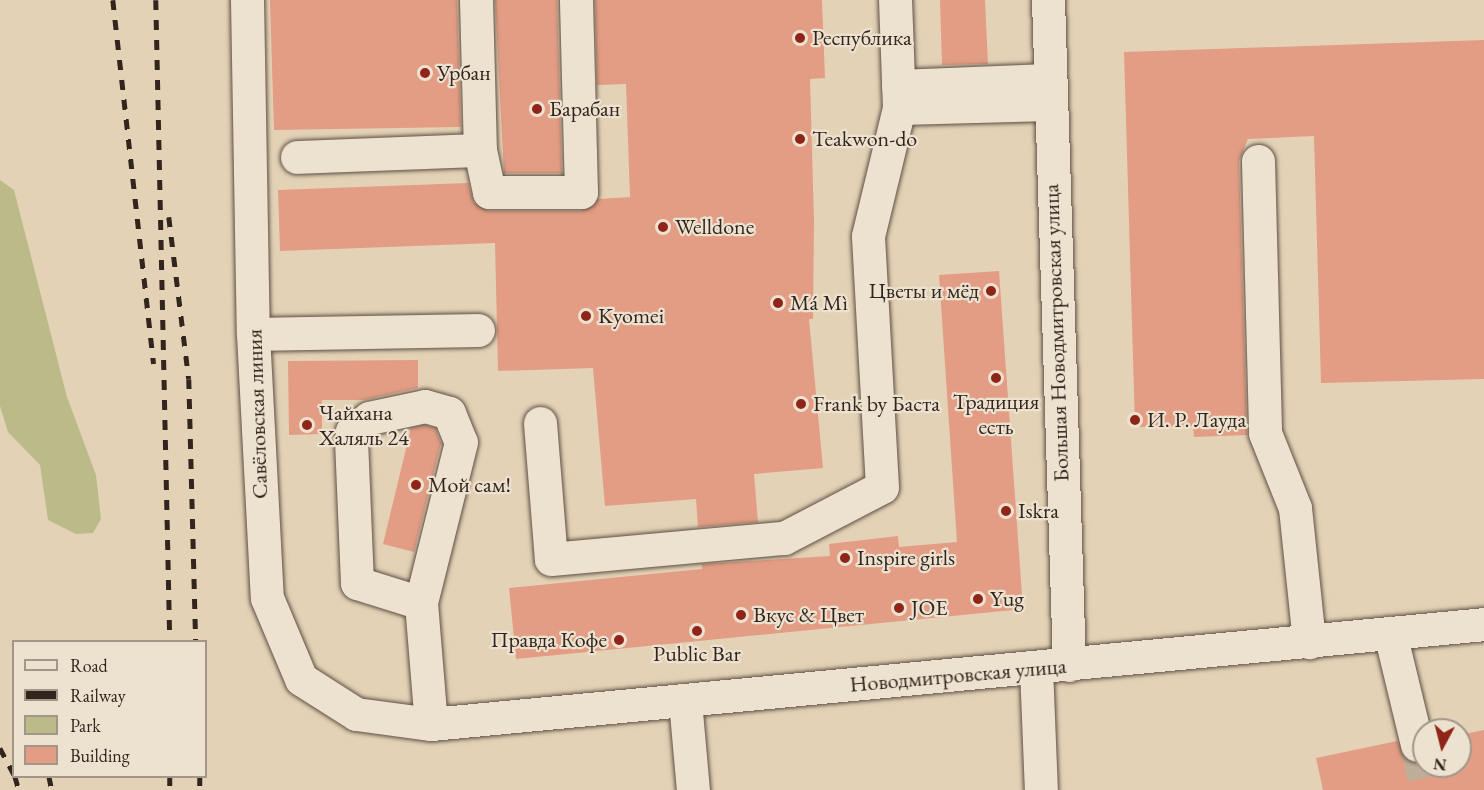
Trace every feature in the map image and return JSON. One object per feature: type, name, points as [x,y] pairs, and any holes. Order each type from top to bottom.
[{"type":"street","name":"Савёловская линия","points":[[247,0],[253,334],[267,598],[282,642],[301,679],[356,714],[431,724]]},
{"type":"street","points":[[476,0],[480,150],[489,192],[581,192],[576,0]]},
{"type":"street","points":[[540,423],[551,559],[784,538],[882,486],[868,236],[899,97],[895,0]]},
{"type":"street","name":"Большая Новодмитровская улица","points":[[1048,0],[1049,92],[1069,665]]},
{"type":"street","points":[[899,97],[1049,92]]},
{"type":"street","points":[[297,157],[480,150]]},
{"type":"street","points":[[1258,161],[1265,433],[1295,508],[1309,642]]},
{"type":"street","points":[[253,334],[478,330]]},
{"type":"street","points":[[421,603],[357,584],[351,441],[352,431],[369,418],[425,406],[449,413],[461,442],[421,603],[431,724]]},
{"type":"street","name":"Новодмитровская улица","points":[[431,724],[1484,624]]},
{"type":"street","points":[[1390,633],[1412,723]]},
{"type":"street","points":[[1036,668],[1041,790]]},
{"type":"street","points":[[685,701],[693,790]]},
{"type":"green space","points":[[0,180],[14,190],[67,397],[96,475],[101,519],[93,533],[76,534],[48,520],[40,465],[8,432],[0,406]]},
{"type":"building","points":[[270,0],[457,0],[461,127],[274,130]]},
{"type":"building","points":[[495,0],[557,0],[562,173],[504,173]]},
{"type":"building","points":[[595,0],[822,0],[825,78],[810,79],[814,220],[813,319],[809,319],[823,468],[754,474],[758,522],[698,527],[696,499],[605,506],[593,368],[498,371],[495,243],[280,251],[278,190],[468,183],[474,203],[489,211],[581,211],[598,199],[630,197],[626,84],[597,85]]},
{"type":"building","points":[[940,0],[985,0],[988,64],[942,65]]},
{"type":"building","points":[[1484,40],[1484,379],[1321,383],[1314,136],[1248,139],[1239,161],[1247,435],[1194,437],[1193,426],[1135,427],[1124,52]]},
{"type":"building","points":[[999,271],[1023,609],[516,659],[509,588],[702,569],[702,564],[830,556],[829,544],[898,536],[899,547],[957,542],[939,275]]},
{"type":"building","points":[[418,360],[418,388],[364,400],[322,400],[322,434],[289,435],[288,361]]},
{"type":"building","name":"Мой сам!","points":[[424,425],[435,428],[441,443],[414,552],[383,544],[411,428]]},
{"type":"building","points":[[1484,730],[1484,790],[1323,790],[1316,758],[1397,741],[1412,763],[1412,778],[1472,778],[1472,732]]},
{"type":"tunnel","points":[[1424,778],[1427,790]]},
{"type":"railway","points":[[113,0],[154,364]]},
{"type":"railway","points":[[156,0],[170,640]]},
{"type":"railway","points":[[169,217],[189,379],[196,640]]},
{"type":"railway","points":[[0,748],[12,770]]},
{"type":"railway","points":[[16,778],[19,790]]},
{"type":"railway","points":[[49,778],[52,790]]},
{"type":"railway","points":[[170,778],[170,790]]},
{"type":"railway","points":[[200,778],[200,790]]},
{"type":"place","name":"Республика","points":[[800,38]]},
{"type":"place","name":"Урбан","points":[[425,73]]},
{"type":"place","name":"Барабан","points":[[537,109]]},
{"type":"place","name":"Teakwon-do","points":[[800,139]]},
{"type":"place","name":"Welldone","points":[[663,227]]},
{"type":"place","name":"Цветы и мёд","points":[[991,291]]},
{"type":"place","name":"Má Mì","points":[[778,303]]},
{"type":"place","name":"Kyomei","points":[[586,316]]},
{"type":"place","name":"Традиция есть","points":[[996,378]]},
{"type":"place","name":"Frank by Баста","points":[[801,404]]},
{"type":"place","name":"И. Р. Лауда","points":[[1135,420]]},
{"type":"place","name":"Чайхана Халяль 24","points":[[307,425]]},
{"type":"place","name":"Мой сам!","points":[[416,485]]},
{"type":"place","name":"Iskra","points":[[1006,511]]},
{"type":"place","name":"Inspire girls","points":[[845,558]]},
{"type":"place","name":"Yug","points":[[978,599]]},
{"type":"place","name":"JOE","points":[[899,608]]},
{"type":"place","name":"Вкус & Цвет","points":[[741,615]]},
{"type":"place","name":"Public Bar","points":[[697,631]]},
{"type":"place","name":"Правда Кофе","points":[[619,640]]}]
